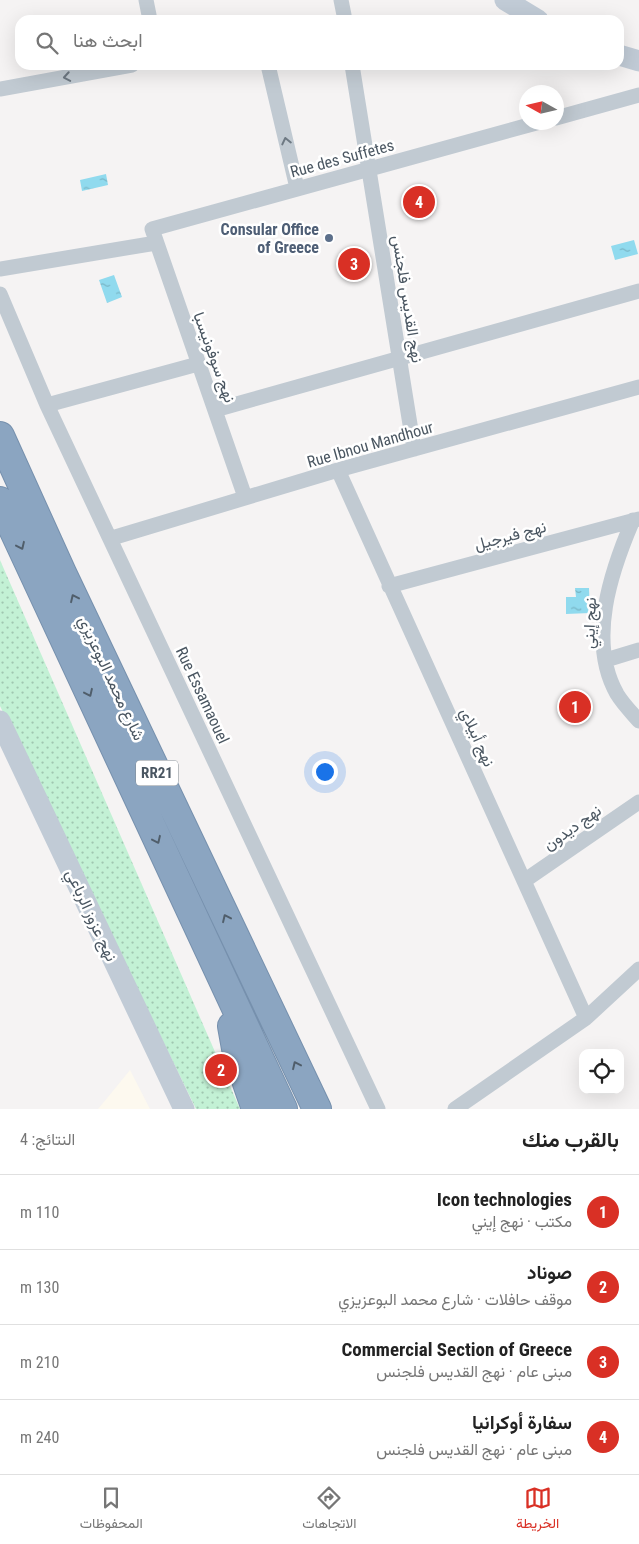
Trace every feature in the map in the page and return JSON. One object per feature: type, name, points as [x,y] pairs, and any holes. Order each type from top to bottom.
[{"type":"highway","name":"شارع محمد البوعزيزي","points":[[0,436],[62,573],[317,1109]]},
{"type":"highway","name":"شارع محمد البوعزيزي","points":[[0,502],[283,1109]]},
{"type":"highway","points":[[228,992],[237,1054],[256,1109]]},
{"type":"street","points":[[146,0],[149,15]]},
{"type":"street","points":[[342,0],[344,15]]},
{"type":"street","points":[[505,0],[530,15]]},
{"type":"street","points":[[624,56],[639,61]]},
{"type":"street","points":[[0,89],[104,70]]},
{"type":"street","points":[[269,70],[297,188]]},
{"type":"street","name":"نهج القديس فلجنس","points":[[353,70],[414,449]]},
{"type":"street","points":[[564,116],[639,95]]},
{"type":"street","name":"Rue des Suffetes","points":[[0,269],[154,236],[297,188],[370,170],[519,128]]},
{"type":"street","name":"نهج سوفونيسبا","points":[[154,236],[245,497]]},
{"type":"street","points":[[215,410],[639,291]]},
{"type":"street","name":"Rue Essamaouel","points":[[0,294],[47,405],[112,538],[217,768],[378,1109]]},
{"type":"street","points":[[47,405],[198,364]]},
{"type":"street","name":"Rue Ibnou Mandhour","points":[[112,538],[338,470],[639,387]]},
{"type":"street","name":"نهج أبيلاي","points":[[338,470],[586,1018]]},
{"type":"street","name":"نهج فيرجيل","points":[[390,586],[636,520]]},
{"type":"street","name":"نهج إيني","points":[[636,520],[609,582],[604,624],[606,660],[617,694],[639,721]]},
{"type":"street","points":[[606,660],[639,650]]},
{"type":"street","name":"نهج عزوز الرباعي","points":[[2,734],[184,1109]]},
{"type":"street","name":"نهج ديدون","points":[[524,881],[639,802]]},
{"type":"street","points":[[454,1109],[586,1018],[639,969]]},
{"type":"shaded area","points":[[130,1070],[150,1109],[98,1109],[108,1097]]},
{"type":"green space","points":[[0,560],[240,1109],[196,1109],[0,706]]},
{"type":"water","points":[[106,174],[108,185],[82,191],[80,180]]},
{"type":"water","points":[[634,240],[638,254],[615,260],[611,246]]},
{"type":"water","points":[[114,275],[122,297],[107,303],[99,280]]},
{"type":"water","points":[[575,588],[589,588],[590,613],[566,614],[566,597],[576,597]]},
{"type":"place","name":"سفارة أوكرانيا","points":[[419,202]]},
{"type":"place","name":"Consular Office of Greece","points":[[329,238]]},
{"type":"place","name":"Commercial Section of Greece","points":[[354,264]]},
{"type":"place","name":"Icon technologies","points":[[575,707]]},
{"type":"place","name":"صوناد","points":[[221,1070]]}]
